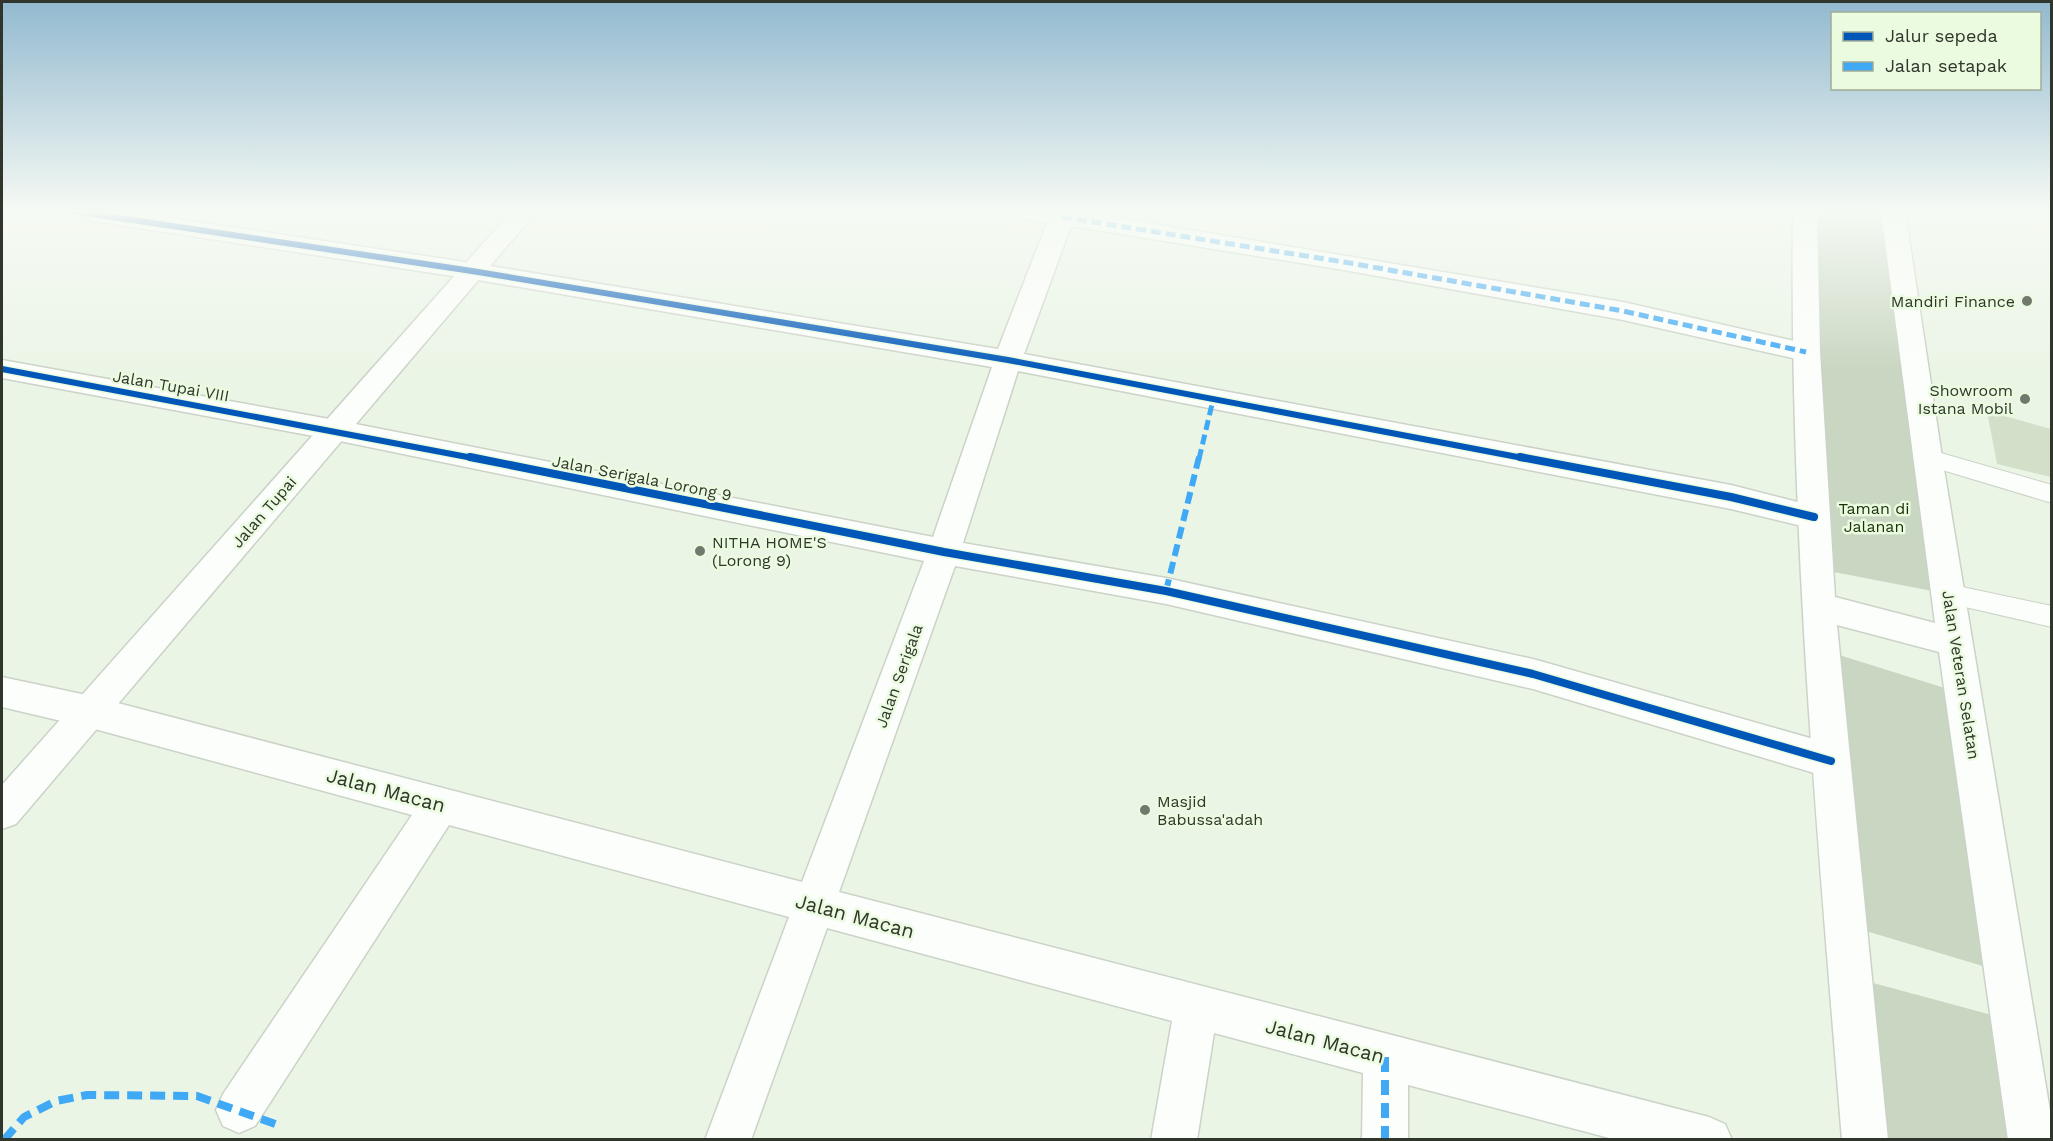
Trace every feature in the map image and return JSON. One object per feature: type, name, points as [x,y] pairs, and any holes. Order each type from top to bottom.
[{"type":"street","points":[[427,264],[1008,360],[1731,497],[1814,517]]},
{"type":"street","name":"Jalan Tupai","points":[[2,812],[478,264]]},
{"type":"street","name":"Jalan Serigala","points":[[728,1140],[944,552],[1008,360],[1044,264]]},
{"type":"street","points":[[1357,264],[1623,311],[1806,352]]},
{"type":"street","points":[[1805,264],[1806,352],[1820,608],[1831,762],[1865,1140]]},
{"type":"street","name":"Jalan Veteran Selatan","points":[[1900,264],[1927,457],[2034,1138]]},
{"type":"street","name":"Jalan Tupai VIII","points":[[2,369],[335,430]]},
{"type":"street","name":"Jalan Serigala Lorong 9","points":[[335,430],[944,552],[1166,591],[1533,674],[1831,762]]},
{"type":"street","points":[[1820,608],[1956,642]]},
{"type":"street","name":"Jalan Macan","points":[[2,692],[91,712],[1385,1057],[1709,1140]]},
{"type":"street","points":[[238,1110],[441,804]]},
{"type":"street","points":[[1174,1140],[1196,1006]]},
{"type":"street","points":[[1385,1057],[1385,1140]]},
{"type":"lane","points":[[1927,457],[2052,494]]},
{"type":"lane","points":[[1948,594],[2052,617]]},
{"type":"green space","name":"Taman di Jalanan","points":[[1807,264],[1901,264],[1948,594],[1818,569]]},
{"type":"green space","points":[[1987,411],[2051,429],[2051,477],[1997,464]]},
{"type":"green space","points":[[1823,650],[1964,694],[2006,973],[1846,925]]},
{"type":"green space","points":[[1851,977],[2014,1021],[2031,1139],[1865,1139]]},
{"type":"marked path","points":[[1357,264],[1623,311],[1806,352]]},
{"type":"marked path","points":[[1166,591],[1213,400]]},
{"type":"marked path","points":[[1385,1057],[1385,1140]]},
{"type":"marked path","points":[[4,1140],[24,1117],[56,1101],[87,1095],[197,1096],[278,1125]]},
{"type":"cycle path","points":[[427,264],[1008,360],[1731,497],[1814,517]]},
{"type":"cycle path","points":[[2,369],[335,430],[944,552],[1166,591],[1533,674],[1831,761]]},
{"type":"place","name":"Mandiri Finance","points":[[2027,301]]},
{"type":"place","name":"Showroom Istana Mobil","points":[[2025,399]]},
{"type":"place","name":"NITHA HOME'S (Lorong 9)","points":[[700,551]]},
{"type":"place","name":"Masjid Babussa'adah","points":[[1145,810]]}]
